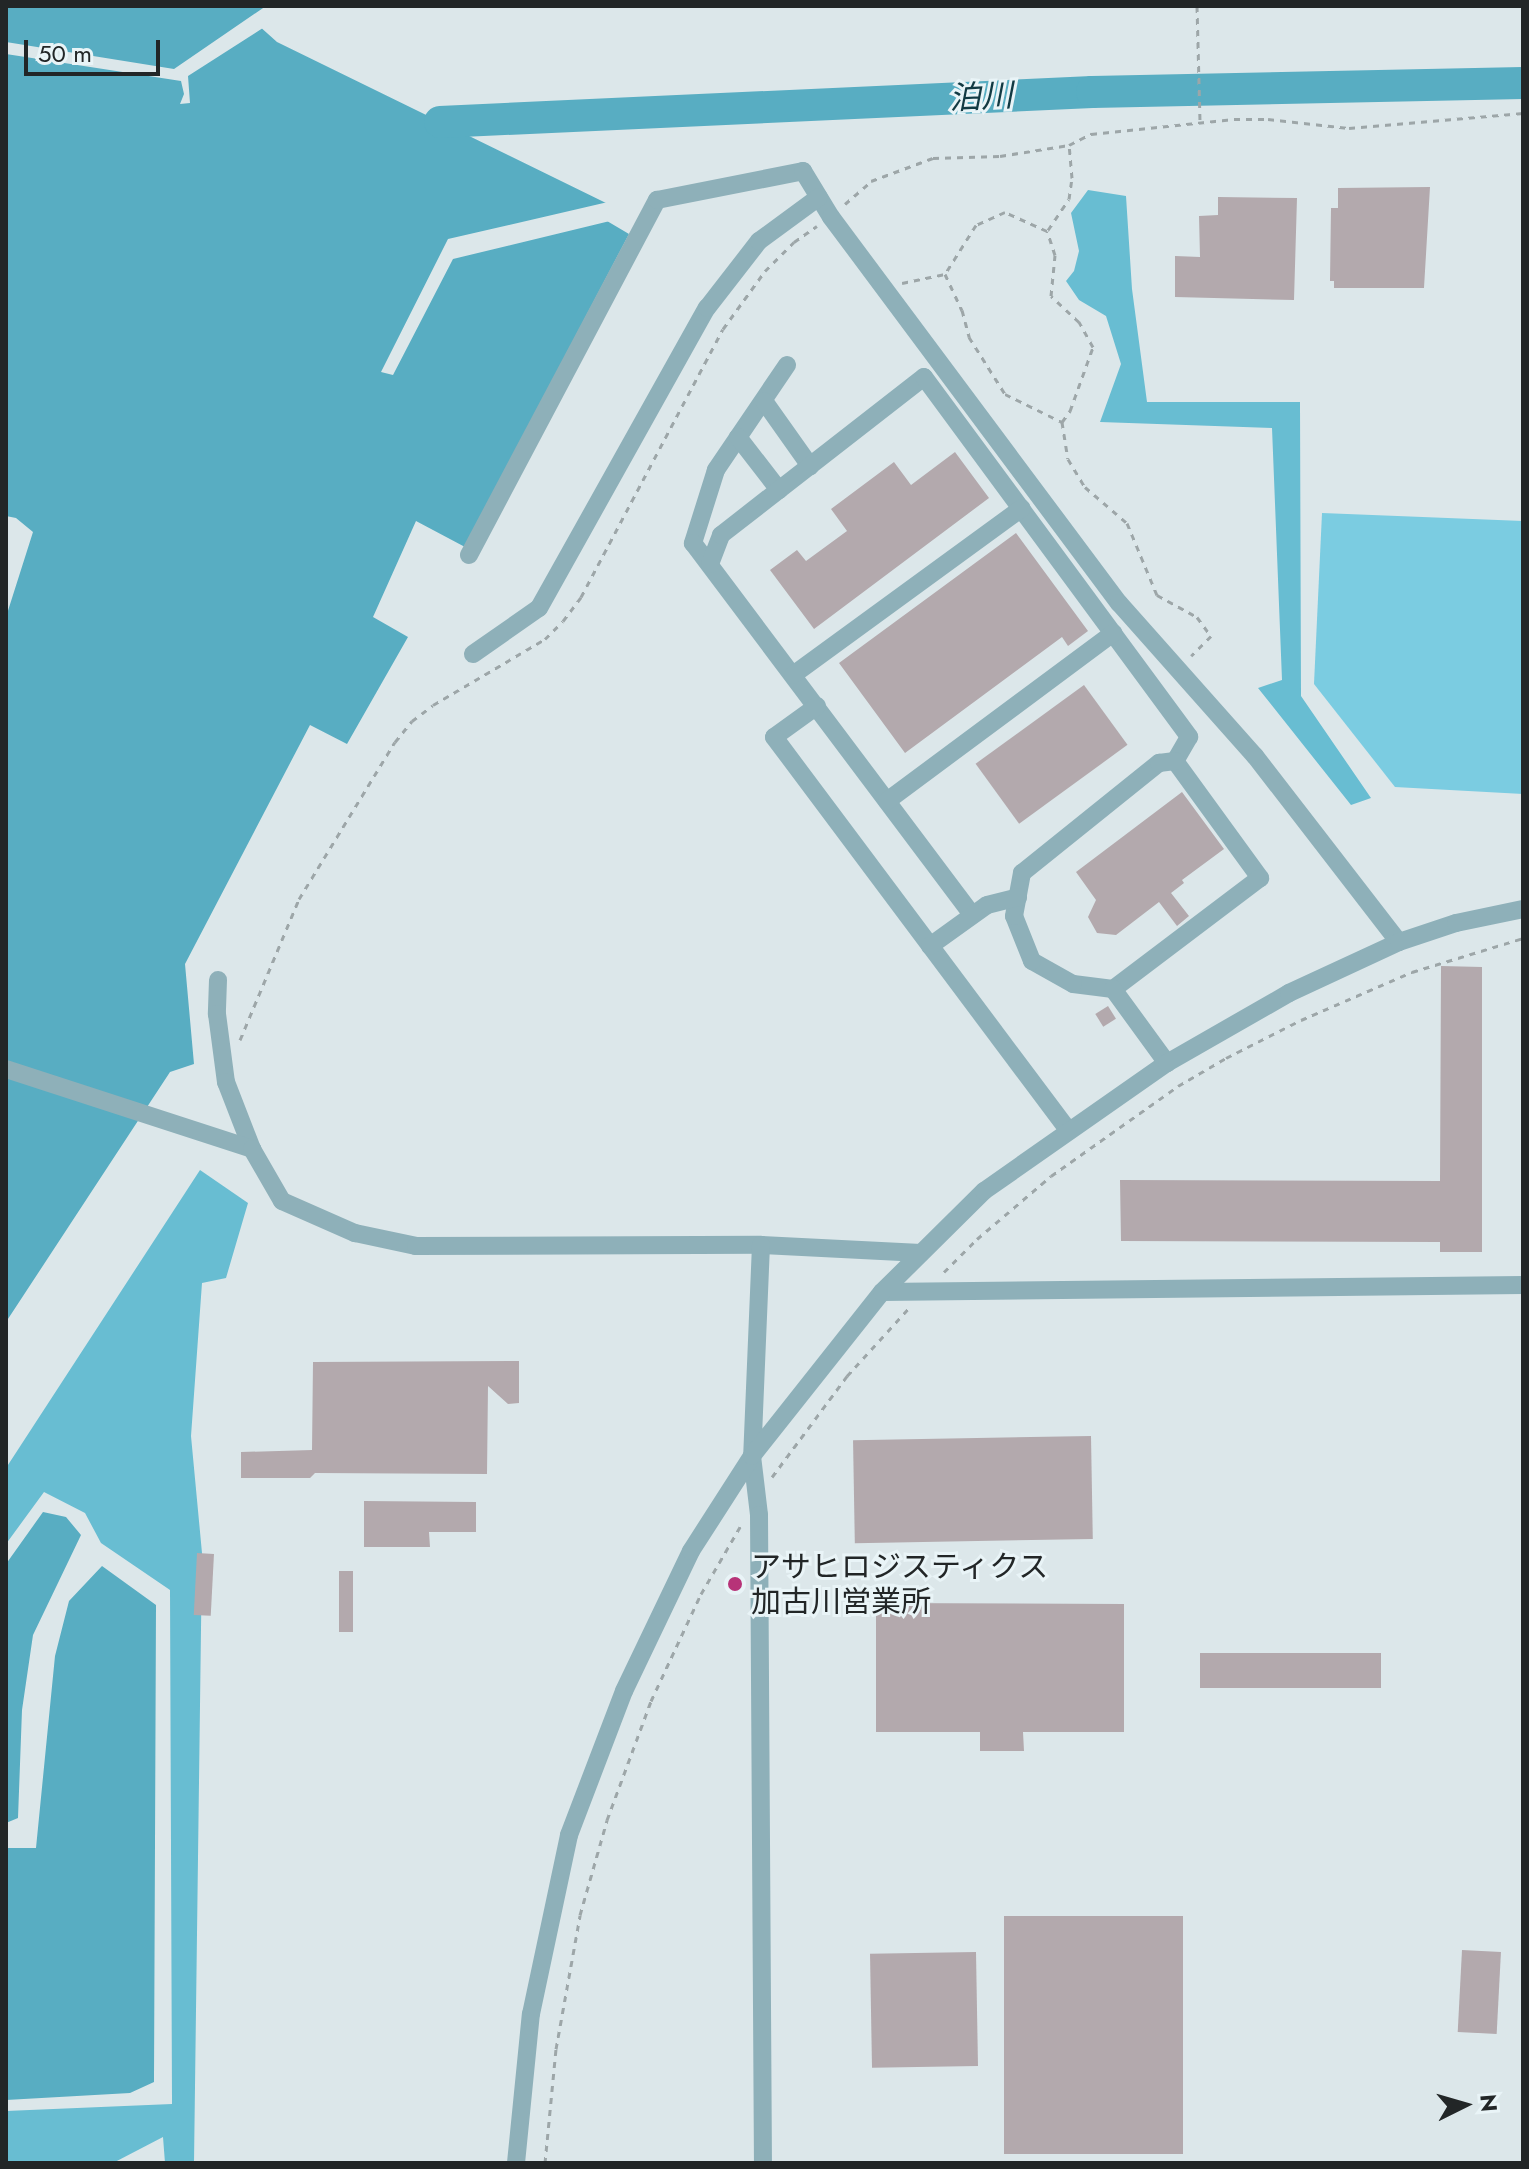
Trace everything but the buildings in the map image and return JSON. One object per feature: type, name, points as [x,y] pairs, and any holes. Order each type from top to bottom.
[{"type":"street","points":[[469,555],[657,200],[803,171],[831,217],[1119,603],[1255,756],[1399,942]]},
{"type":"street","points":[[473,654],[539,608],[707,308],[759,241],[819,197]]},
{"type":"street","points":[[787,365],[716,470],[693,543],[972,915]]},
{"type":"street","points":[[710,564],[721,535],[924,377],[1189,737],[1175,761]]},
{"type":"street","points":[[764,401],[810,466]]},
{"type":"street","points":[[738,437],[779,490]]},
{"type":"street","points":[[793,675],[1022,508]]},
{"type":"street","points":[[887,801],[1113,633]]},
{"type":"street","points":[[817,706],[774,737],[1069,1131]]},
{"type":"street","points":[[1175,761],[1260,878],[1113,989],[1073,984],[1032,961],[1014,916],[1022,873],[1159,763],[1175,761]]},
{"type":"street","points":[[930,946],[987,905],[1018,897]]},
{"type":"street","points":[[516,2163],[531,2014],[569,1835],[630,1677],[691,1551],[752,1456],[882,1292],[984,1191],[1167,1063],[1289,993],[1399,942],[1456,923],[1523,909]]},
{"type":"street","points":[[218,980],[217,1014],[226,1082],[252,1149],[282,1201],[355,1233],[416,1246],[761,1245],[921,1253]]},
{"type":"street","points":[[1113,989],[1167,1063]]},
{"type":"street","points":[[6,1069],[252,1149]]},
{"type":"street","points":[[761,1245],[752,1456],[757,1500],[763,2163]]},
{"type":"street","points":[[882,1292],[1523,1285]]},
{"type":"path","points":[[1197,6],[1200,124]]},
{"type":"path","points":[[831,217],[871,181],[933,158],[1000,156],[1069,145],[1091,134],[1268,119],[1349,128],[1523,113]]},
{"type":"path","points":[[1047,231],[1069,199],[1072,178],[1069,145]]},
{"type":"path","points":[[887,292],[907,280],[945,274],[976,225],[1005,212],[1047,231],[1055,255],[1051,296],[1079,322],[1093,347],[1070,411],[1062,422],[1068,459],[1085,487],[1127,523],[1157,595],[1197,617],[1211,636],[1177,670]]},
{"type":"path","points":[[945,274],[962,310],[969,337],[1005,394],[1062,422]]},
{"type":"path","points":[[545,2163],[564,2005],[580,1915],[607,1820],[651,1701],[694,1607],[757,1500],[847,1376],[977,1239],[1051,1176],[1190,1079],[1301,1020],[1412,972],[1523,938]]},
{"type":"shaded area","points":[[6,6],[284,6],[258,25],[277,42],[606,203],[607,221],[629,234],[465,547],[416,521],[373,617],[408,637],[347,744],[310,725],[185,964],[194,1064],[170,1072],[6,1322],[6,617],[33,532],[16,518],[6,516]]},
{"type":"shaded area","points":[[1088,190],[1126,196],[1132,289],[1147,402],[1300,402],[1301,696],[1371,798],[1351,805],[1258,688],[1282,680],[1272,428],[1100,422],[1121,364],[1106,316],[1079,300],[1066,281],[1074,271],[1079,251],[1071,213]]},
{"type":"shaded area","points":[[1322,513],[1523,521],[1523,794],[1395,787],[1314,684]]},
{"type":"shaded area","points":[[200,1170],[248,1203],[226,1278],[202,1283],[191,1436],[202,1553],[194,2163],[165,2163],[163,2137],[113,2163],[6,2163],[6,2111],[172,2104],[170,1590],[101,1543],[85,1513],[44,1492],[6,1544],[6,1468]]},
{"type":"shaded area","points":[[43,1512],[66,1517],[81,1535],[33,1635],[22,1710],[18,1818],[6,1823],[6,1564]]},
{"type":"shaded area","points":[[102,1566],[156,1605],[154,2082],[130,2093],[6,2100],[6,1848],[36,1848],[55,1656],[69,1601]]},
{"type":"pier","points":[[266,6],[288,6],[266,26],[188,76],[190,103],[180,104],[184,94],[181,81],[6,54],[6,42],[174,69]]},
{"type":"pier","points":[[608,202],[610,221],[453,259],[393,375],[381,372],[448,239]]},
{"type":"waterway","name":"泊川","points":[[440,122],[1092,92],[1523,83]]},
{"type":"place","name":"アサヒロジスティクス 加古川営業所","points":[[735,1584]]}]
